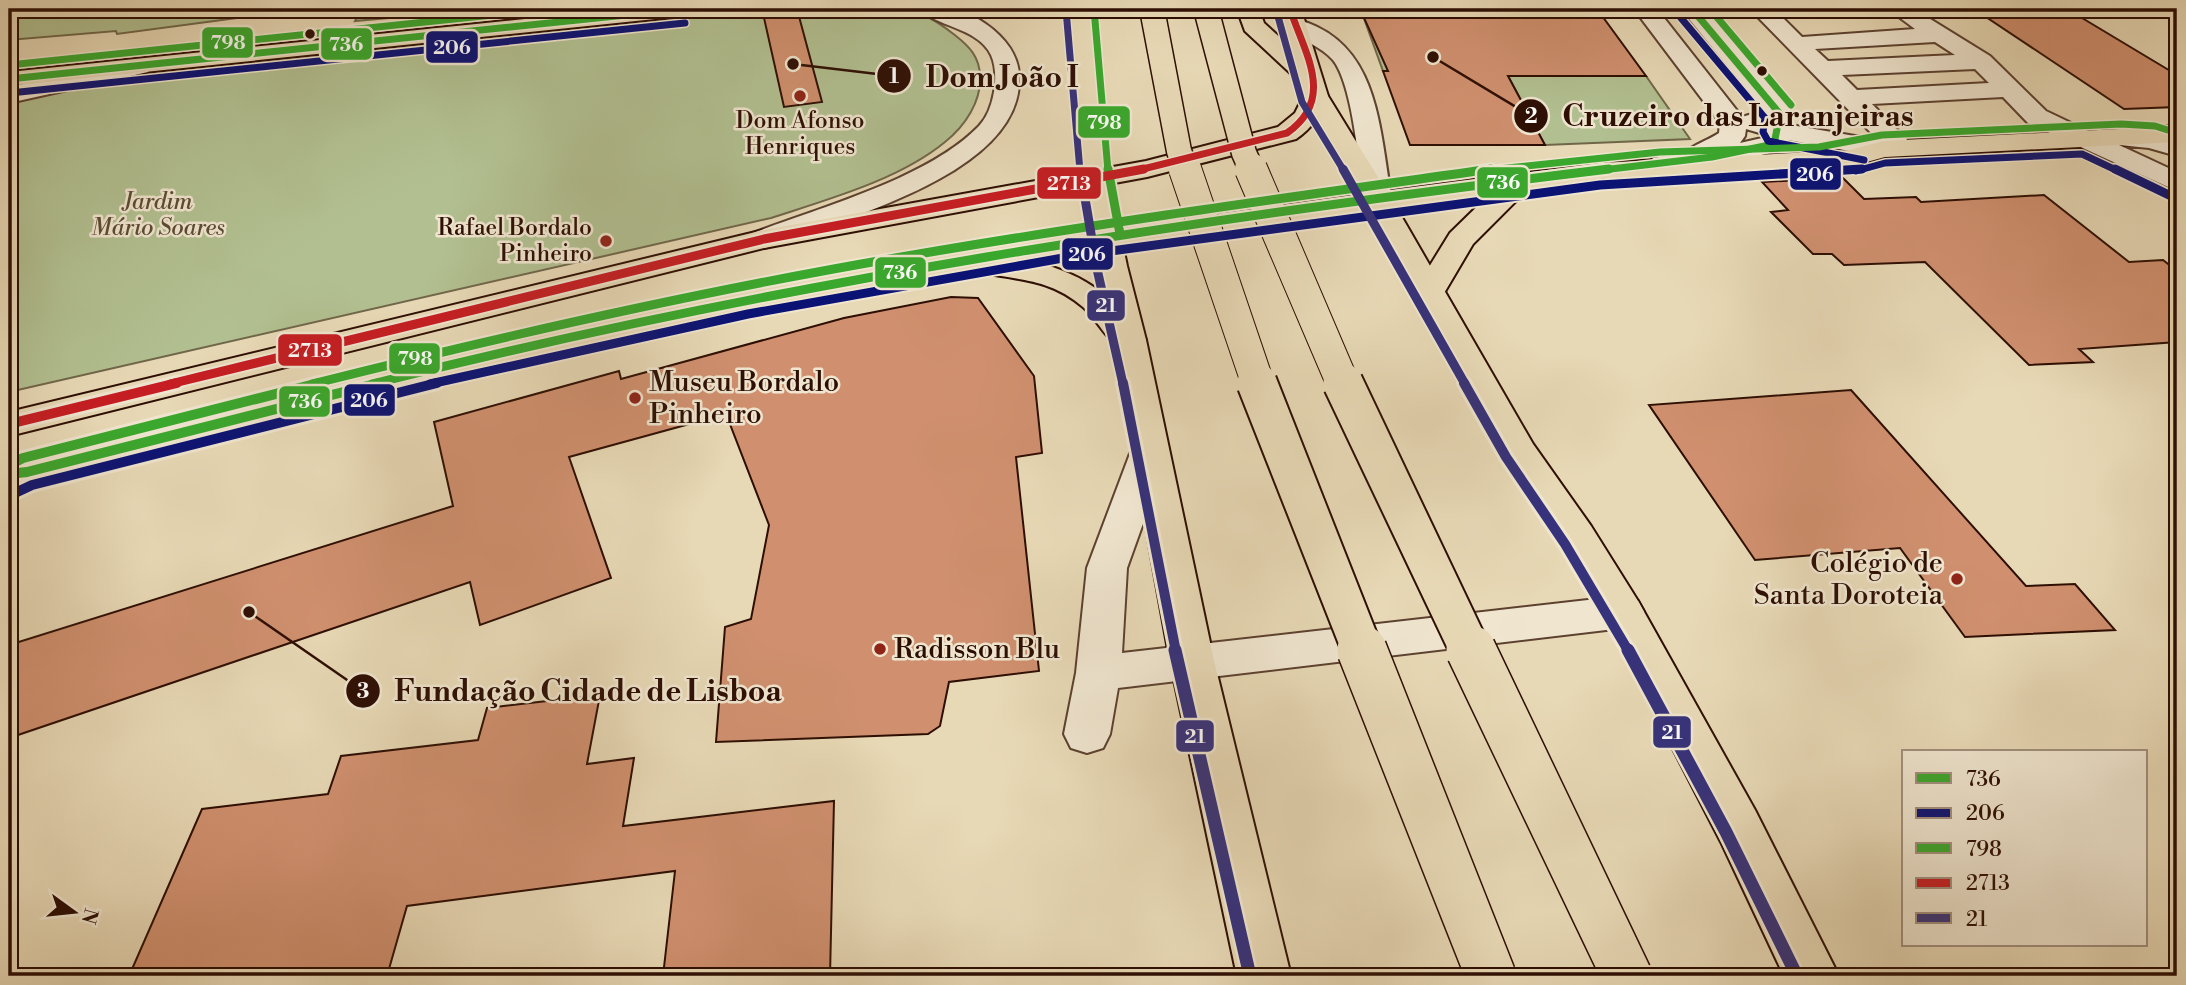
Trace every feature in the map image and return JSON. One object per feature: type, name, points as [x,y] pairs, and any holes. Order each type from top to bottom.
[{"type":"main road","points":[[9,79],[684,9]]},
{"type":"main road","points":[[1080,9],[1095,179],[1106,237],[1192,661],[1264,976]]},
{"type":"main road","points":[[1153,9],[1178,151],[1255,378],[1491,976]]},
{"type":"main road","points":[[1206,9],[1244,153],[1336,369],[1627,976]]},
{"type":"main road","points":[[1248,9],[1253,26],[1312,87],[1518,450],[1577,536],[1623,612],[1738,826],[1812,976]]},
{"type":"main road","points":[[9,424],[764,239],[1095,179],[1287,133],[1310,114],[1312,87],[1293,18]]},
{"type":"main road","points":[[15,475],[465,361],[745,300],[1106,237],[1521,180],[1637,167],[1841,159],[1892,148],[2177,134]]},
{"type":"main road","points":[[1429,293],[1461,239],[1521,180]]},
{"type":"main road","points":[[947,264],[1004,265],[1065,281],[1094,300],[1129,340]]},
{"type":"street","points":[[764,239],[898,186],[962,156],[990,131],[1005,102],[1009,69],[998,44],[964,20],[933,9]]},
{"type":"street","points":[[1637,167],[1713,150],[1732,136],[1733,123],[1645,9]]},
{"type":"street","points":[[1692,9],[1779,122]]},
{"type":"street","points":[[1895,13],[1940,35],[1980,61],[2036,117],[2177,183]]},
{"type":"street","points":[[1768,16],[1797,32],[1940,35]]},
{"type":"street","points":[[1293,18],[1333,48],[1349,64],[1361,105],[1378,200]]},
{"type":"street","points":[[1797,32],[1821,69],[1852,98],[1892,148]]},
{"type":"street","points":[[1821,69],[1980,61]]},
{"type":"street","points":[[9,94],[151,64]]},
{"type":"street","points":[[1852,98],[2008,89]]},
{"type":"street","points":[[1727,113],[1779,122],[1837,140],[1892,148]]},
{"type":"street","points":[[1637,167],[1712,157],[1774,144],[1779,122]]},
{"type":"street","points":[[2122,138],[2152,140],[2177,148]]},
{"type":"street","points":[[1087,734],[1098,673],[1107,568],[1150,451]]},
{"type":"street","points":[[1098,673],[1623,612]]},
{"type":"green space","name":"Jardim Mário Soares","points":[[872,7],[908,11],[933,20],[966,44],[978,63],[980,85],[971,112],[945,142],[906,167],[861,188],[771,218],[9,392],[9,89],[777,9]]},
{"type":"green space","points":[[9,9],[276,9],[252,16],[117,34],[116,31],[9,40]]},
{"type":"green space","points":[[362,9],[488,9],[355,21]]},
{"type":"green space","points":[[1362,13],[1530,13],[1646,76],[1690,139],[1545,145],[1506,72],[1383,71]]},
{"type":"building","points":[[762,9],[797,9],[822,102],[784,107]]},
{"type":"building","points":[[1360,9],[1597,9],[1646,76],[1508,76],[1545,145],[1410,145],[1383,71],[1388,71]]},
{"type":"building","points":[[1974,9],[2067,9],[2177,75],[2177,107],[2124,109]]},
{"type":"building","points":[[1843,178],[1864,199],[1916,197],[1921,202],[2044,195],[2129,262],[2163,260],[2177,271],[2177,342],[2079,349],[2093,362],[2029,365],[1925,262],[1844,265],[1832,254],[1813,254],[1771,212],[1788,210],[1762,182]]},
{"type":"building","points":[[951,297],[978,298],[1034,376],[1042,453],[1016,457],[1039,671],[949,682],[940,726],[928,734],[716,742],[725,627],[751,619],[769,525],[726,414],[569,457],[611,578],[480,625],[470,582],[9,738],[9,645],[453,506],[434,422],[619,371],[621,379],[844,318]]},
{"type":"building","points":[[1851,390],[2026,586],[2075,584],[2115,630],[1965,637],[1900,548],[1755,560],[1649,405]]},
{"type":"building","points":[[600,695],[587,764],[634,758],[623,826],[834,801],[830,976],[663,976],[675,871],[407,906],[387,976],[129,976],[202,809],[328,794],[341,756],[478,740],[487,708]]},
{"type":"transit line","name":"798","points":[[9,65],[551,9]]},
{"type":"transit line","name":"736","points":[[9,79],[684,9]]},
{"type":"transit line","name":"798","points":[[1094,9],[1109,177],[1120,234]]},
{"type":"transit line","name":"2713","points":[[9,424],[764,239],[1147,169],[1287,133],[1308,115],[1314,100],[1310,67],[1290,9]]},
{"type":"transit line","name":"736","points":[[1692,9],[1780,114]]},
{"type":"transit line","name":"798","points":[[1710,9],[1791,105]]},
{"type":"transit line","name":"21","points":[[1066,10],[1081,180],[1097,269],[1115,343],[1178,664],[1250,976]]},
{"type":"transit line","name":"21","points":[[1277,13],[1302,102],[1366,207],[1506,457],[1565,544],[1611,619],[1726,832],[1797,976]]},
{"type":"transit line","name":"206","points":[[1681,18],[1765,118],[1763,132],[1768,141],[1864,160]]},
{"type":"transit line","name":"206","points":[[10,93],[685,23]]},
{"type":"transit line","name":"736","points":[[9,474],[27,472],[465,361],[745,300],[1072,242],[1521,180],[1712,157],[1774,144],[1780,114]]},
{"type":"transit line","name":"798","points":[[9,465],[23,458],[456,348],[727,290],[910,255],[1093,225],[1516,166],[1660,152],[1819,147],[1882,135],[2121,124],[2155,126],[2177,133]]},
{"type":"transit line","name":"206","points":[[15,493],[32,485],[468,375],[748,314],[1074,256],[1600,185],[1853,172],[1885,163],[2082,154],[2171,196]]},
{"type":"place","name":"Cruzeiro das Laranjeiras","points":[[1433,57]]},
{"type":"place","name":"Dom João I","points":[[793,64]]},
{"type":"place","name":"Dom Afonso Henriques","points":[[800,96]]},
{"type":"place","name":"Rafael Bordalo Pinheiro","points":[[606,241]]},
{"type":"place","name":"Museu Bordalo Pinheiro","points":[[635,398]]},
{"type":"place","name":"Colégio de Santa Doroteia","points":[[1957,579]]},
{"type":"place","name":"Fundação Cidade de Lisboa","points":[[249,612]]},
{"type":"place","name":"Radisson Blu","points":[[880,649]]}]
